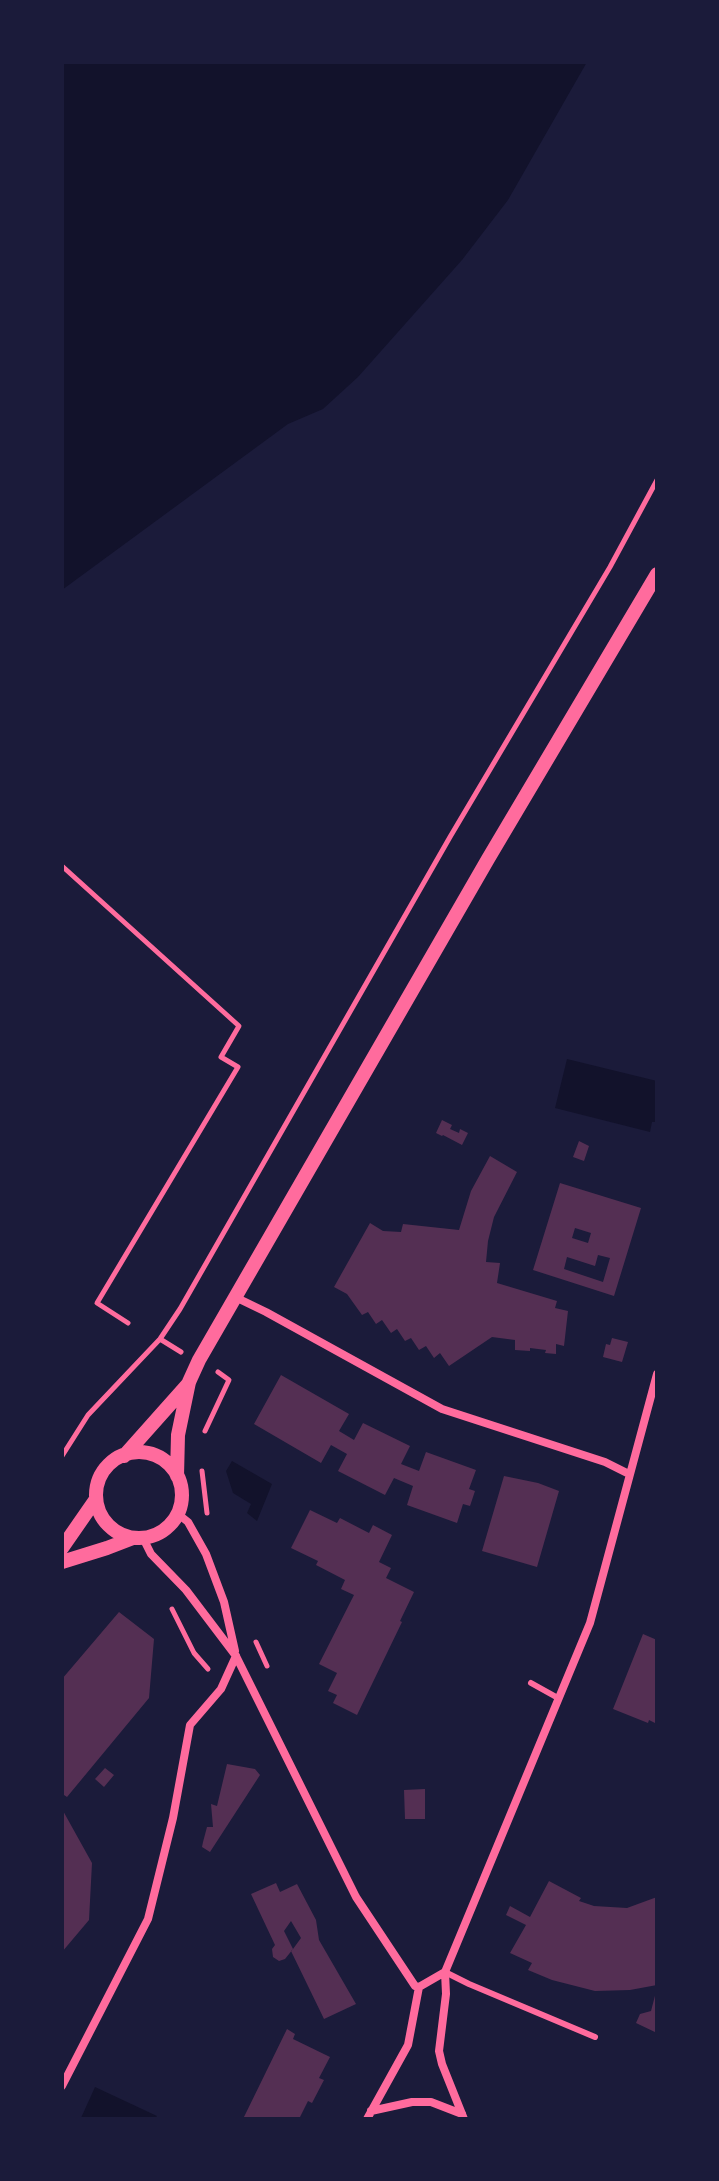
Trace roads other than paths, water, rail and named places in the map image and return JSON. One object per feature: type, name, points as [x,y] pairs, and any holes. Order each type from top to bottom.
[{"type":"street","points":[[62,1562],[162,1532],[178,1514],[182,1495],[177,1476],[178,1435],[189,1382],[199,1360],[488,859],[657,574]]},
{"type":"street","points":[[235,1297],[442,1409],[605,1462],[629,1474]]},
{"type":"street","points":[[463,2117],[439,2051],[446,1994],[445,1972],[590,1623],[657,1374]]},
{"type":"street","points":[[124,1456],[189,1382]]},
{"type":"street","points":[[177,1476],[168,1463],[154,1455],[139,1453],[124,1456],[112,1462],[97,1485],[96,1499],[100,1513],[108,1525],[119,1533],[138,1538],[186,1590],[236,1656],[356,1897],[415,1986],[419,1987]]},
{"type":"street","points":[[62,1548],[96,1499]]},
{"type":"street","points":[[62,2086],[148,1919],[173,1818],[190,1725],[221,1689],[236,1656],[224,1602],[206,1554],[188,1522],[178,1514]]},
{"type":"street","points":[[369,2115],[408,2045],[419,1987],[445,1972]]},
{"type":"street","points":[[369,2115],[412,2102],[431,2102],[463,2117]]},
{"type":"lane","points":[[531,1683],[558,1698]]},
{"type":"lane","points":[[445,1972],[595,2037]]}]
